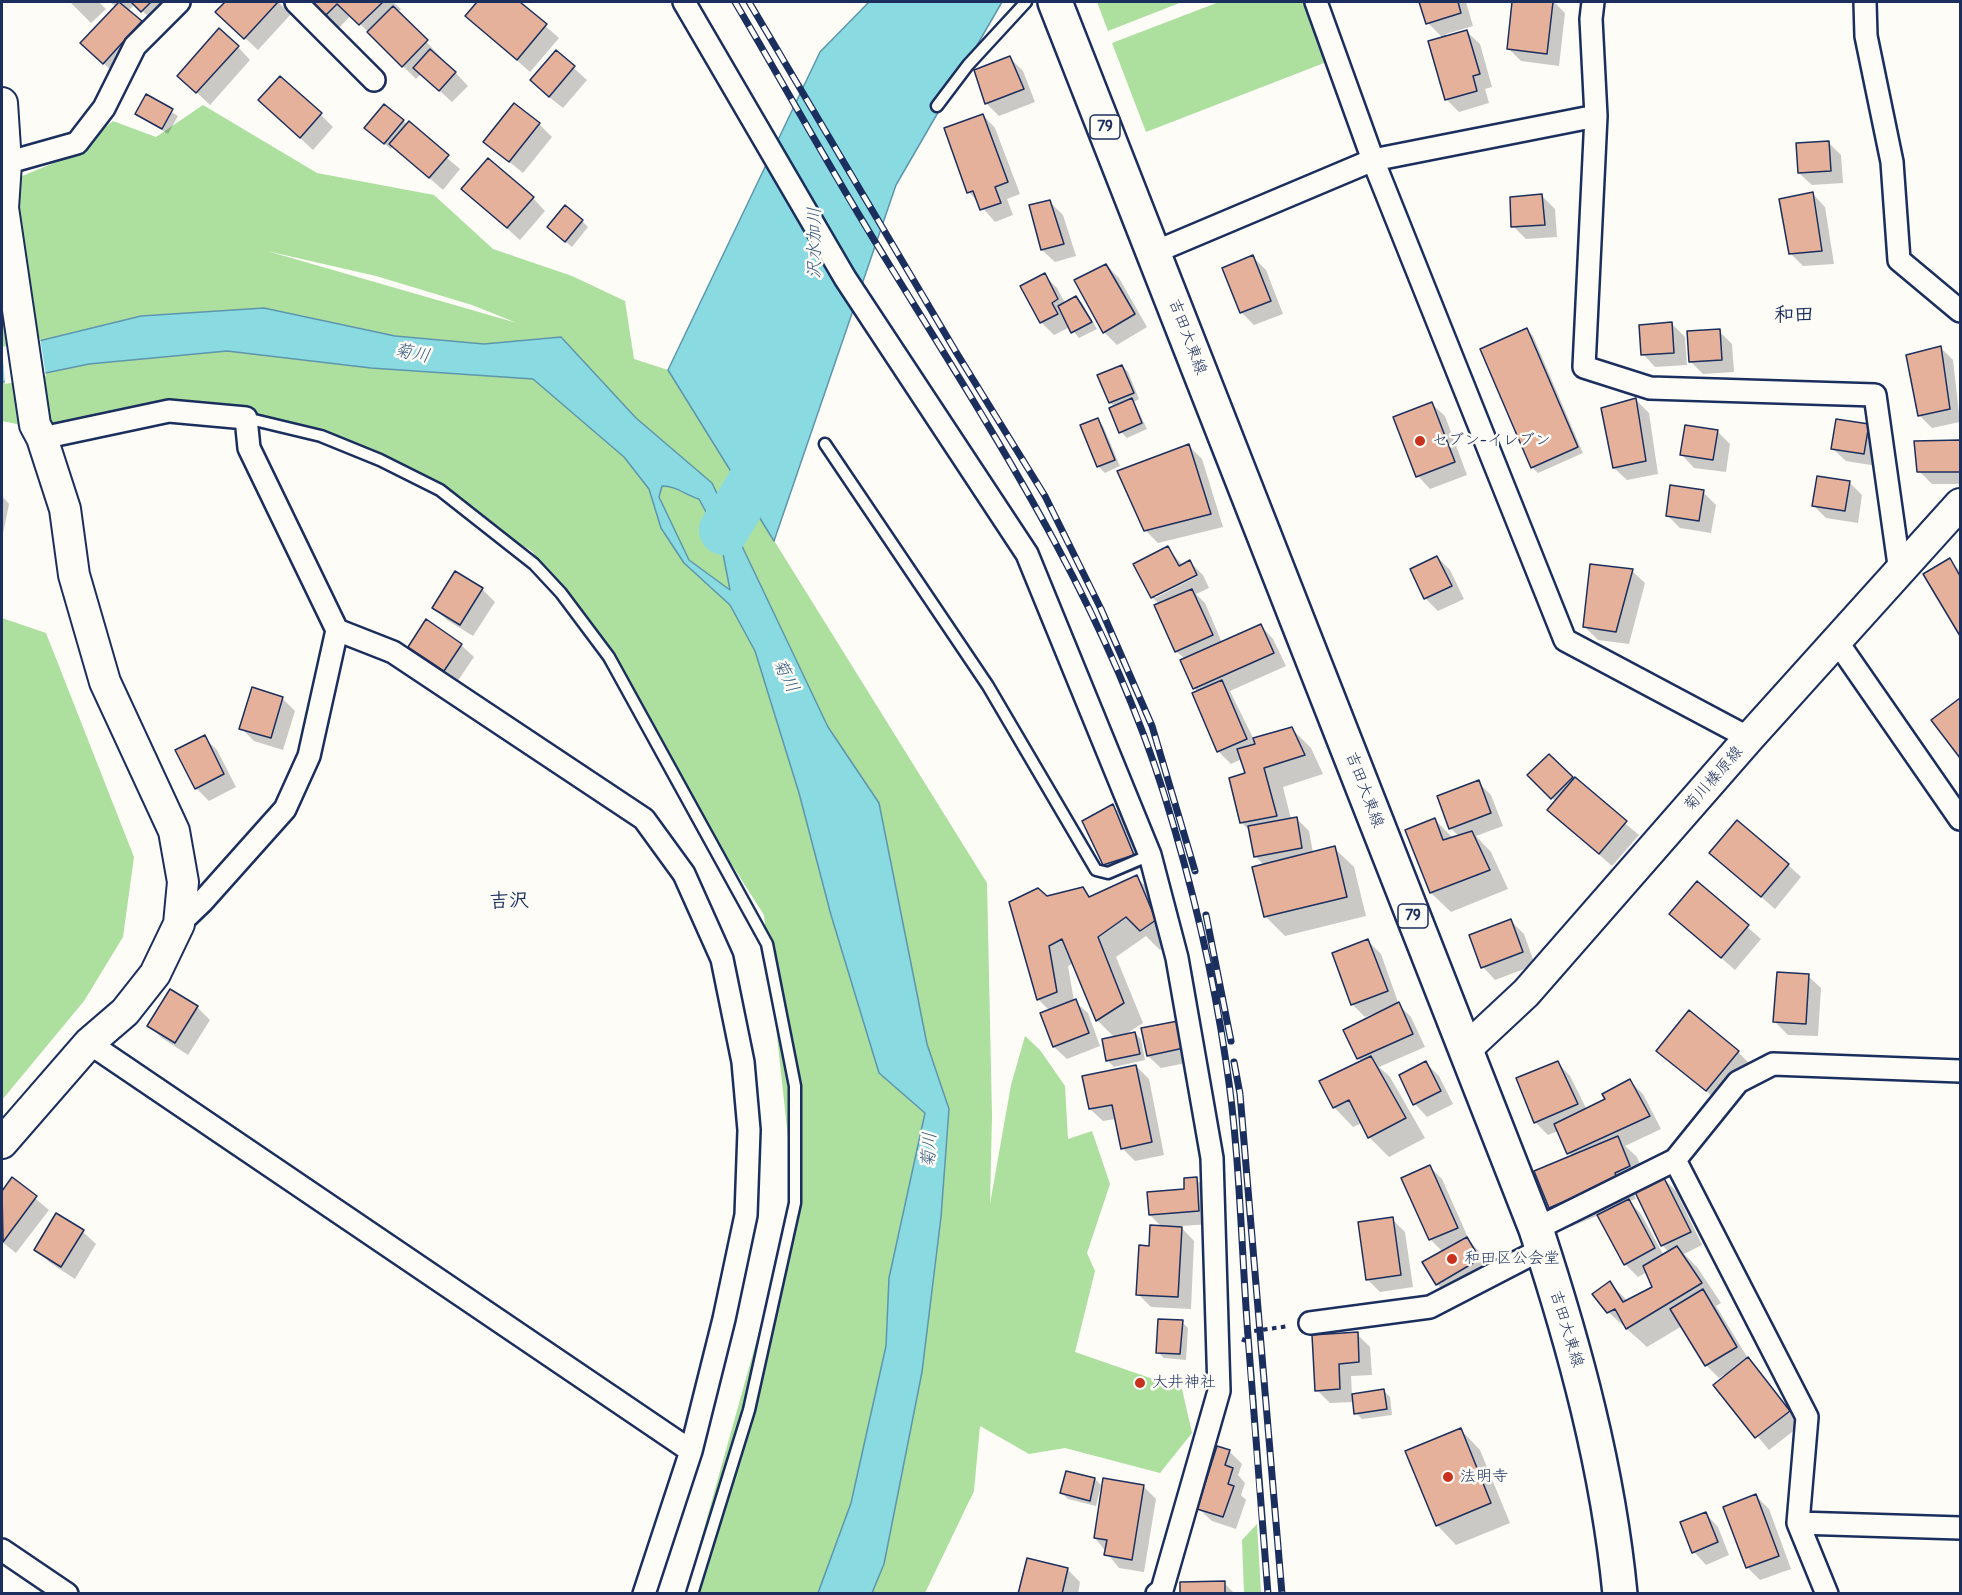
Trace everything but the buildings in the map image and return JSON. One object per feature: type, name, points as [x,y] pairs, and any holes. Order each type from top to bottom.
[{"type":"main road","name":"吉田大東線","points":[[1055,2],[1155,252],[1539,1239],[1589,1412],[1615,1537],[1620,1593]]},
{"type":"street","points":[[6,163],[77,143],[104,108],[135,46],[179,2]]},
{"type":"street","points":[[296,2],[374,80]]},
{"type":"street","points":[[684,2],[845,278],[1027,554],[1150,855],[1177,958],[1212,1158],[1219,1391],[1162,1590],[1157,1593]]},
{"type":"street","points":[[1316,2],[1373,160],[1565,640],[1749,738]]},
{"type":"street","points":[[1593,2],[1591,19],[1596,116],[1584,367],[1650,388],[1875,395],[1900,572]]},
{"type":"street","points":[[1865,2],[1866,36],[1892,162],[1899,260],[1960,311]]},
{"type":"street","points":[[2,104],[6,163],[4,212],[39,431],[65,509],[74,575],[105,682],[174,831],[183,882],[178,924],[155,974],[125,1012],[88,1043],[2,1143]]},
{"type":"street","points":[[1155,252],[1373,160],[1596,116]]},
{"type":"street","points":[[39,431],[169,411],[246,418],[249,448],[337,630],[309,756],[285,809],[202,902],[178,924]]},
{"type":"street","name":"菊川榛原線","points":[[1465,1050],[1526,993],[1749,738],[1838,643],[1960,504]]},
{"type":"street","points":[[337,630],[393,652],[644,819],[684,874],[722,959],[743,1062],[749,1130],[746,1215],[692,1451],[644,1593]]},
{"type":"street","points":[[1838,643],[1960,819]]},
{"type":"street","points":[[88,1043],[692,1451]]},
{"type":"street","points":[[1310,1323],[1430,1307],[1539,1239],[1676,1160],[1738,1082],[1773,1064],[1960,1071]]},
{"type":"street","points":[[1676,1160],[1808,1417],[1798,1523],[1827,1593]]},
{"type":"street","points":[[1798,1523],[1960,1528]]},
{"type":"street","points":[[2,1550],[67,1593]]},
{"type":"lane","points":[[937,106],[968,65],[1026,2]]},
{"type":"lane","points":[[246,418],[321,436],[380,460],[440,490],[534,564],[561,593],[609,657],[767,944],[795,1086],[795,1203],[749,1410],[692,1593]]},
{"type":"lane","points":[[825,444],[988,686],[1096,870],[1108,873],[1150,855]]},
{"type":"path","points":[[1219,1391],[1247,1332],[1310,1323]]},
{"type":"green space","points":[[1097,2],[1182,2],[1108,31]]},
{"type":"green space","points":[[1219,2],[1315,2],[1337,58],[1146,132],[1112,43]]},
{"type":"green space","points":[[203,105],[317,173],[434,195],[493,249],[572,276],[625,301],[634,359],[668,370],[987,883],[992,1115],[990,1204],[1011,1085],[1025,1036],[1040,1050],[1065,1086],[1068,1139],[1092,1131],[1110,1184],[1087,1253],[1095,1271],[1075,1352],[1182,1389],[1192,1433],[1160,1473],[1065,1448],[1029,1454],[980,1426],[974,1491],[925,1593],[686,1593],[795,1203],[764,915],[532,551],[351,448],[236,417],[66,434],[2,421],[2,167],[5,183],[71,156],[113,121],[156,137]],"holes":[[[267,251],[376,276],[472,305],[517,323]]]},
{"type":"green space","points":[[2,618],[46,633],[134,857],[123,937],[84,1001],[2,1100]]},
{"type":"green space","points":[[1257,1524],[1261,1593],[1244,1593],[1242,1540]]},
{"type":"water","points":[[869,2],[1002,2],[896,185],[774,541],[668,370],[820,52]]},
{"type":"water","name":"菊川","points":[[264,308],[395,336],[484,344],[561,337],[636,418],[712,483],[828,727],[879,803],[927,1044],[949,1109],[941,1217],[922,1372],[884,1564],[872,1593],[818,1593],[851,1503],[886,1346],[889,1278],[925,1113],[879,1073],[831,915],[799,793],[755,651],[730,605],[684,563],[661,528],[649,489],[624,457],[533,379],[371,368],[227,351],[89,364],[2,382],[2,350],[141,316]],"holes":[[[662,486],[699,499],[720,538],[730,590],[689,560],[659,497]]]},
{"type":"pier","points":[[40,338],[46,376],[5,384],[2,347]]},
{"type":"waterway","name":"沢水加川","points":[[724,530],[752,483],[775,435]]},
{"type":"railway","points":[[735,2],[848,197],[966,389],[1042,519],[1078,586],[1110,654],[1139,723],[1164,794],[1192,893],[1208,961],[1231,1096],[1268,1594]]},
{"type":"railway","points":[[749,2],[956,352],[1045,496],[1101,609],[1152,726],[1195,871]]},
{"type":"railway","points":[[1206,915],[1231,1041]]},
{"type":"railway","points":[[1234,1062],[1240,1094],[1282,1594]]},
{"type":"place","name":"セブン-イレブン","points":[[1420,441]]},
{"type":"place","name":"和田区公会堂","points":[[1452,1259]]},
{"type":"place","name":"大井神社","points":[[1140,1383]]},
{"type":"place","name":"法明寺","points":[[1448,1477]]},
{"type":"district","name":"和田","points":[[1794,316]]},
{"type":"district","name":"吉沢","points":[[509,902]]}]
